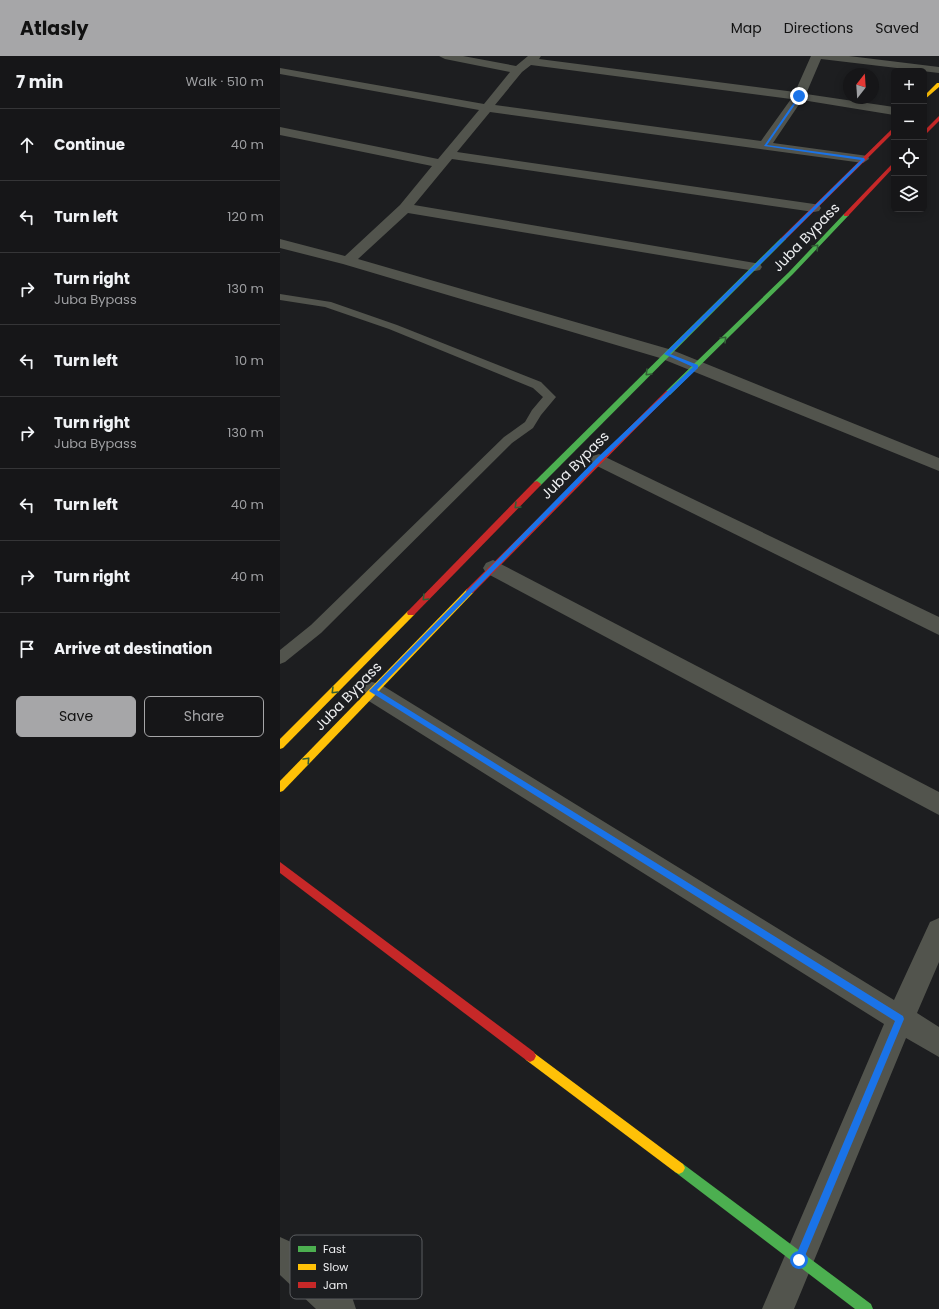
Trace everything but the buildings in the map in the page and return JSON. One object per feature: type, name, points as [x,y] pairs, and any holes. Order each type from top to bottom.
[{"type":"main road","points":[[927,96],[939,84]]},
{"type":"main road","points":[[927,131],[939,118]]},
{"type":"main road","name":"Juba Bypass","points":[[280,745],[666,354],[891,132]]},
{"type":"main road","name":"Juba Bypass","points":[[280,788],[372,691],[599,460],[792,273],[891,167]]},
{"type":"main road","points":[[280,867],[799,1260],[866,1309]]},
{"type":"street","points":[[445,56],[518,70]]},
{"type":"street","points":[[765,146],[799,96],[817,56]]},
{"type":"street","points":[[822,56],[939,70]]},
{"type":"street","points":[[348,261],[405,208],[518,70],[532,59],[799,96],[891,111]]},
{"type":"street","points":[[280,71],[487,108],[864,159]]},
{"type":"street","points":[[280,131],[446,159],[814,208]]},
{"type":"street","points":[[405,208],[754,267]]},
{"type":"street","points":[[280,243],[348,261],[666,354],[939,465]]},
{"type":"street","points":[[599,460],[939,627]]},
{"type":"street","points":[[493,568],[939,804]]},
{"type":"street","points":[[372,691],[939,1043]]},
{"type":"street","points":[[778,1309],[900,1019],[939,931]]},
{"type":"street","points":[[280,1253],[290,1262]]},
{"type":"street","points":[[329,1299],[340,1309]]},
{"type":"lane","points":[[280,297],[327,304],[393,327],[537,385],[550,397],[536,413],[529,425],[508,440],[453,492],[316,629],[280,658]]},
{"type":"traffic: fast","points":[[668,393],[791,273],[846,215]]},
{"type":"traffic: fast","points":[[537,484],[783,239]]},
{"type":"traffic: fast","points":[[679,1168],[866,1309]]},
{"type":"traffic: slow","points":[[927,96],[939,84]]},
{"type":"traffic: slow","points":[[280,788],[470,591]]},
{"type":"traffic: slow","points":[[280,745],[411,613]]},
{"type":"traffic: slow","points":[[530,1056],[679,1168]]},
{"type":"traffic: jam","points":[[927,131],[939,118]]},
{"type":"traffic: jam","points":[[783,239],[891,132]]},
{"type":"traffic: jam","points":[[846,215],[891,167]]},
{"type":"traffic: jam","points":[[470,591],[668,393]]},
{"type":"traffic: jam","points":[[411,613],[537,484]]},
{"type":"traffic: jam","points":[[280,867],[530,1056]]},
{"type":"route","points":[[799,96],[765,146],[864,159],[666,354],[697,366],[599,460],[372,691],[900,1019],[799,1260]]}]
